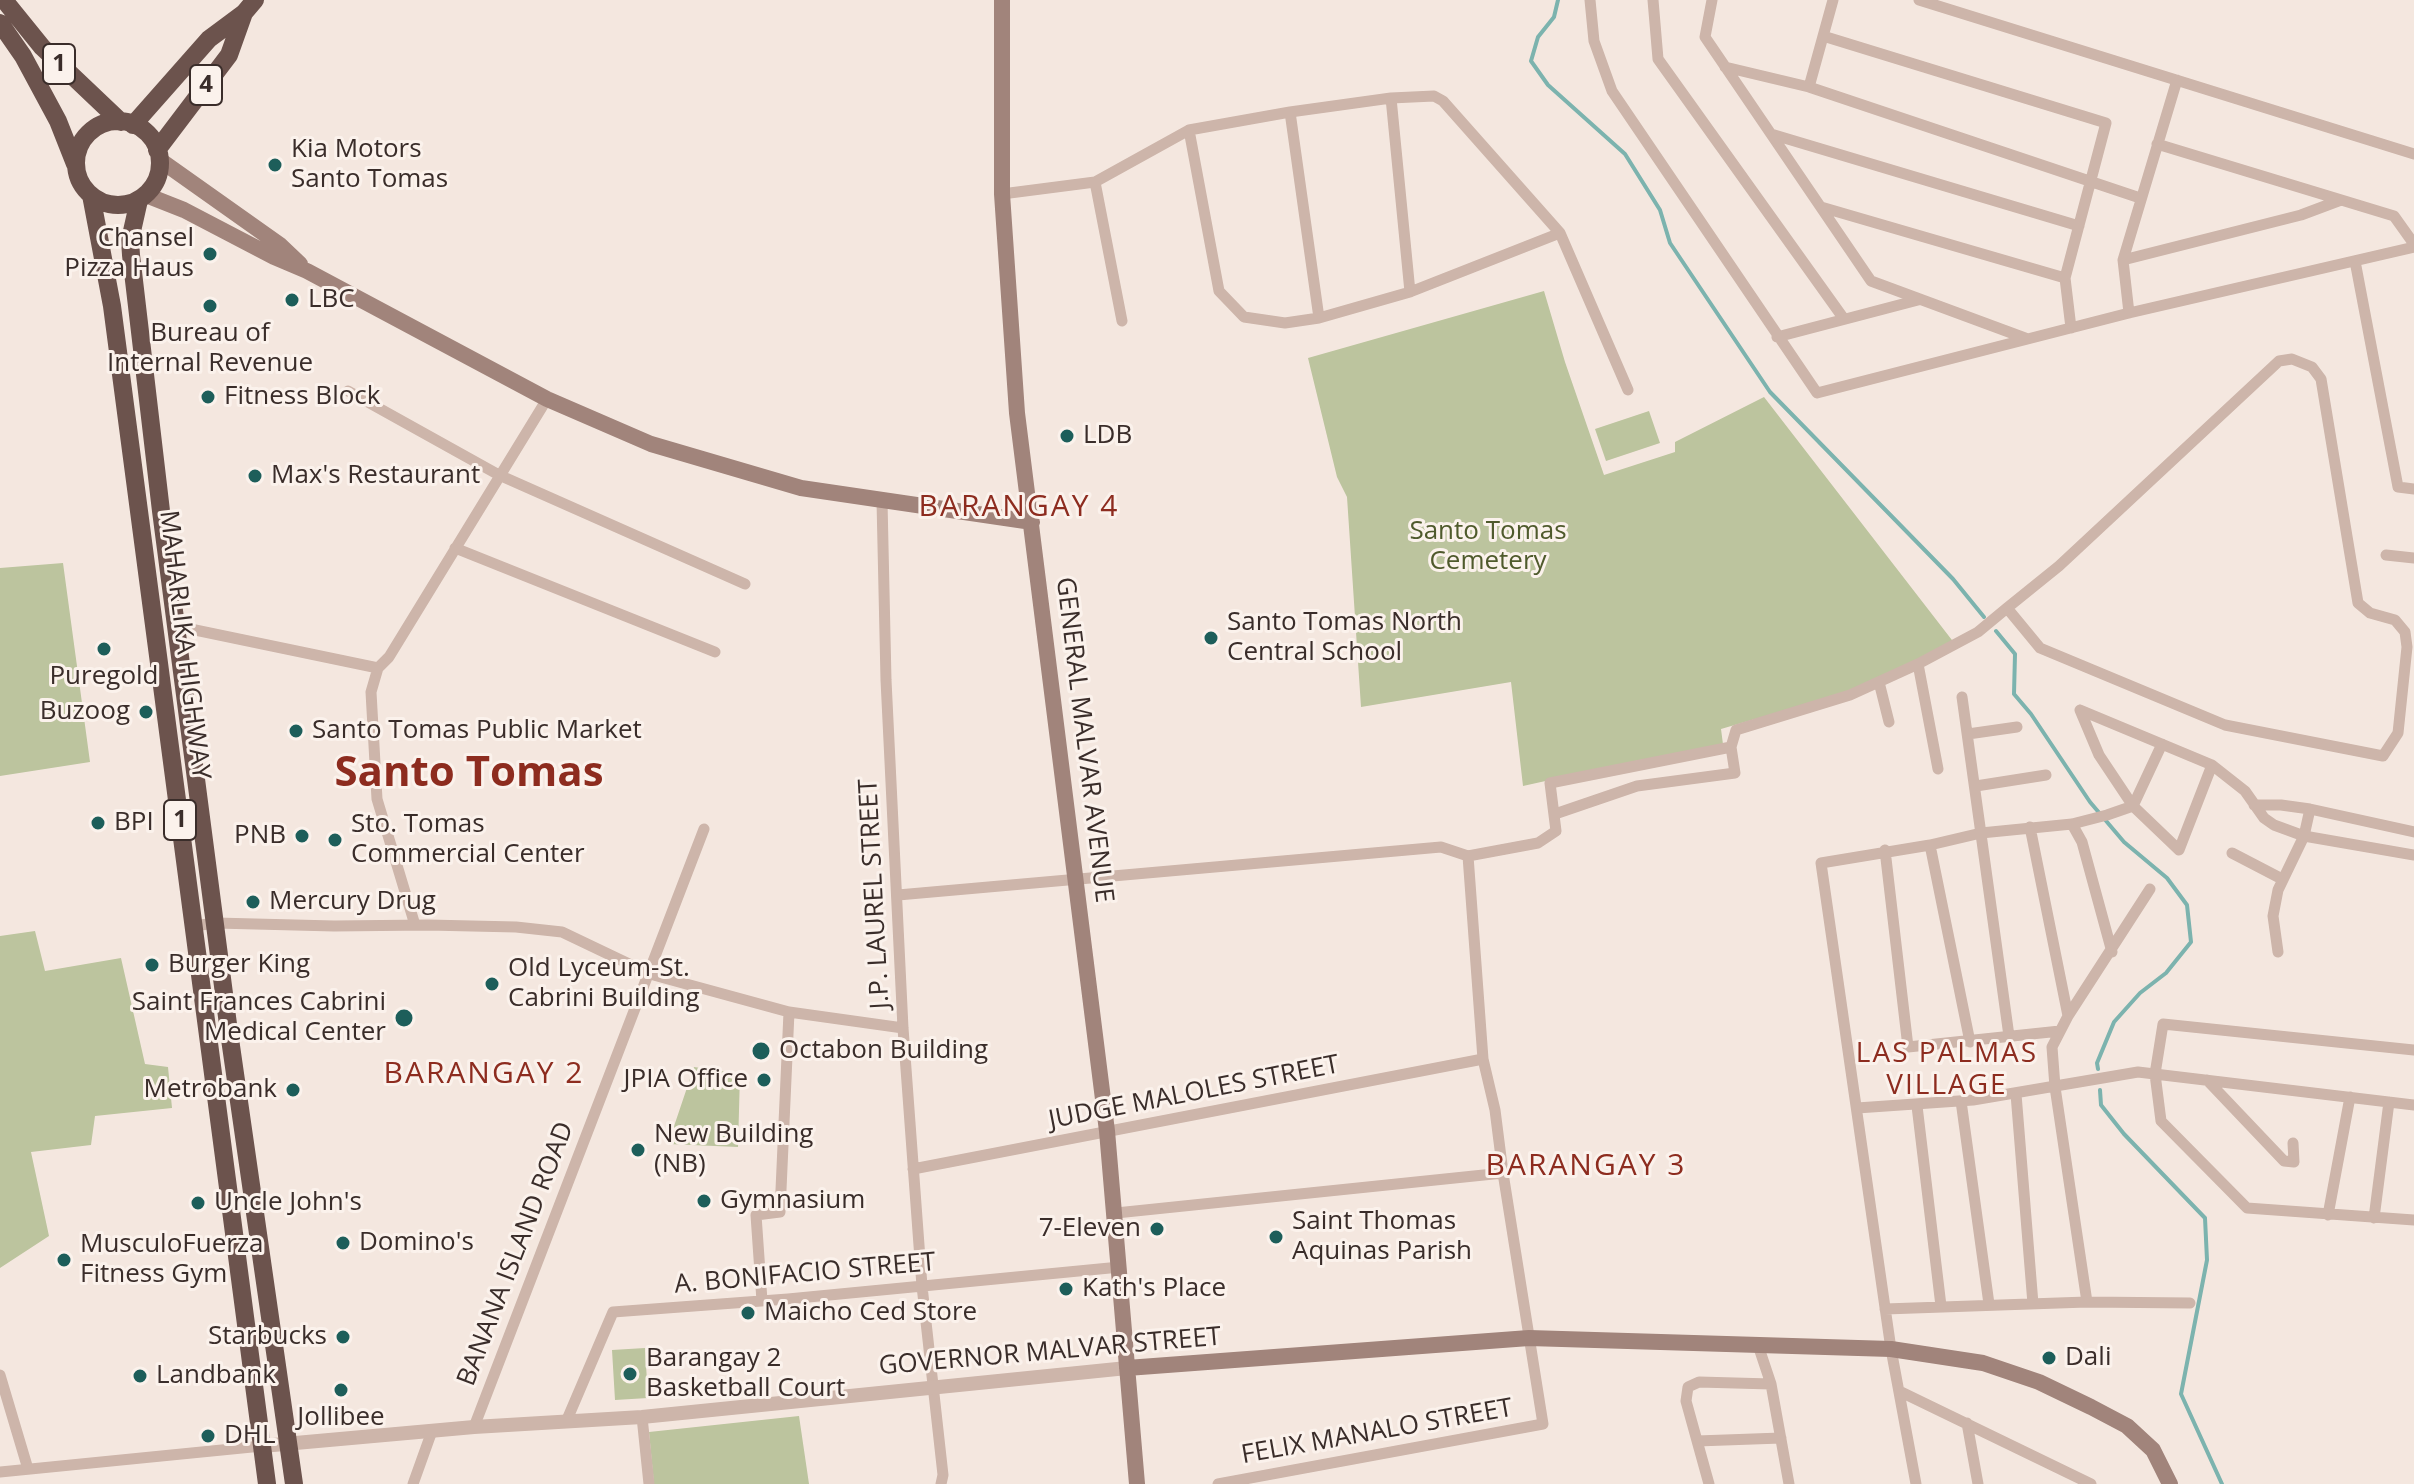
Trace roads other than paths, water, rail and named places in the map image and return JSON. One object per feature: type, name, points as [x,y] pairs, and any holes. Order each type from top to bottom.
[{"type":"highway","name":"1","points":[[4,0],[42,47],[127,123],[148,135],[158,155],[156,180],[142,197]]},
{"type":"highway","name":"4","points":[[127,123],[209,39],[250,7]]},
{"type":"highway","name":"4","points":[[158,155],[229,55],[250,7]]},
{"type":"highway","name":"1","points":[[0,23],[23,56],[58,121],[80,181],[91,195]]},
{"type":"highway","points":[[76,167],[79,148],[90,132],[104,124],[127,123]]},
{"type":"highway","points":[[91,195],[110,204],[124,205],[142,197]]},
{"type":"highway","name":"MAHARLIKA HIGHWAY","points":[[91,195],[112,306],[267,1484]]},
{"type":"highway","name":"MAHARLIKA HIGHWAY","points":[[142,197],[130,240],[131,255],[229,1032],[294,1484]]},
{"type":"main road","name":"GENERAL MALVAR AVENUE","points":[[1002,0],[1002,194],[1017,413],[1107,1131],[1137,1484]]},
{"type":"main road","points":[[158,155],[280,245],[307,271]]},
{"type":"main road","points":[[142,197],[184,210],[307,271],[547,399],[651,444],[801,488],[1032,522]]},
{"type":"main road","name":"GOVERNOR MALVAR STREET","points":[[1127,1368],[1529,1338],[1891,1349],[1983,1363],[2039,1382],[2091,1407],[2127,1426],[2153,1450],[2170,1484]]},
{"type":"street","points":[[1590,0],[1594,41],[1612,91],[1817,393],[2025,338],[2414,245],[2394,216],[2157,144]]},
{"type":"street","points":[[1653,0],[1658,59],[1844,319]]},
{"type":"street","points":[[1809,87],[1833,0]]},
{"type":"street","points":[[1919,0],[2414,154]]},
{"type":"street","points":[[1708,1],[1705,37],[1871,281],[2025,338]]},
{"type":"street","points":[[1823,36],[2106,123],[2065,278],[2071,328]]},
{"type":"street","points":[[1725,67],[1809,87],[2140,198]]},
{"type":"street","points":[[2129,313],[2123,260],[2177,80]]},
{"type":"street","points":[[1002,194],[1095,182],[1189,130],[1290,112],[1391,98],[1434,96],[1443,101],[1560,233],[1628,390]]},
{"type":"street","points":[[1391,98],[1410,292]]},
{"type":"street","points":[[1290,112],[1319,318]]},
{"type":"street","points":[[1189,130],[1219,291],[1244,317],[1285,323],[1319,318],[1410,292],[1560,233]]},
{"type":"street","points":[[1771,134],[2079,226]]},
{"type":"street","points":[[1095,182],[1122,321]]},
{"type":"street","points":[[2123,260],[2301,215],[2342,200]]},
{"type":"street","points":[[1821,207],[2065,278]]},
{"type":"street","points":[[2355,261],[2398,487],[2414,489]]},
{"type":"street","points":[[1883,309],[1887,287]]},
{"type":"street","points":[[1777,337],[1919,300]]},
{"type":"street","points":[[1555,814],[1637,786],[1735,773],[1731,747],[1736,730],[1850,695],[1978,632],[2007,608],[2059,566],[2279,361],[2292,359],[2312,367],[2321,379],[2358,603],[2370,613],[2395,620],[2405,632],[2407,647],[2398,733],[2383,756],[2225,725],[2040,648],[2007,608]]},
{"type":"street","points":[[348,391],[499,475],[745,584]]},
{"type":"street","points":[[415,925],[397,874],[377,799],[371,692],[378,668],[389,657],[547,399]]},
{"type":"street","name":"J.P. LAUREL STREET","points":[[882,501],[886,680],[903,1028],[922,1286],[943,1481]]},
{"type":"street","points":[[455,548],[715,652]]},
{"type":"street","points":[[2386,555],[2414,558]]},
{"type":"street","points":[[176,626],[378,668]]},
{"type":"street","points":[[1918,664],[1938,769]]},
{"type":"street","points":[[1879,682],[1889,722]]},
{"type":"street","points":[[1962,697],[2009,1036]]},
{"type":"street","points":[[2212,765],[2179,850],[2133,806],[2099,755],[2080,710],[2212,765],[2245,791],[2274,825],[2304,836],[2414,855]]},
{"type":"street","points":[[1968,734],[2017,727]]},
{"type":"street","points":[[1916,1484],[1891,1349],[1821,863],[1981,833],[2072,824],[2133,806],[2162,744]]},
{"type":"street","points":[[898,895],[1441,847],[1468,856],[1538,843],[1556,831],[1550,783],[1731,747]]},
{"type":"street","points":[[1976,786],[2046,775]]},
{"type":"street","points":[[2254,805],[2310,809],[2414,832]]},
{"type":"street","points":[[2278,952],[2273,916],[2282,879],[2304,836],[2310,809]]},
{"type":"street","points":[[2072,824],[2082,842],[2112,952]]},
{"type":"street","points":[[2030,827],[2068,1016]]},
{"type":"street","name":"BANANA ISLAND ROAD","points":[[474,1427],[704,829]]},
{"type":"street","points":[[1930,845],[1970,1042]]},
{"type":"street","points":[[1885,850],[1908,1047],[2060,1031]]},
{"type":"street","points":[[2232,853],[2282,879]]},
{"type":"street","points":[[1468,856],[1483,1059],[1495,1110],[1529,1338]]},
{"type":"street","points":[[2087,1302],[2055,1087],[2052,1047],[2068,1016],[2150,889]]},
{"type":"street","points":[[193,926],[216,923],[415,925],[516,927],[562,932],[650,974],[789,1012],[903,1028]]},
{"type":"street","points":[[762,1301],[756,1215],[780,1212],[789,1012]]},
{"type":"street","points":[[2414,1050],[2163,1024],[2155,1074],[2161,1121],[2247,1208],[2414,1220]]},
{"type":"street","name":"JUDGE MALOLES STREET","points":[[913,1169],[1483,1059]]},
{"type":"street","points":[[1857,1108],[1917,1106],[2016,1094],[2138,1072],[2414,1105]]},
{"type":"street","points":[[2207,1080],[2284,1161],[2294,1162],[2293,1143]]},
{"type":"street","points":[[2016,1094],[2033,1304]]},
{"type":"street","points":[[2328,1215],[2350,1097]]},
{"type":"street","points":[[1961,1101],[1989,1304]]},
{"type":"street","points":[[2374,1218],[2389,1102]]},
{"type":"street","points":[[1917,1106],[1941,1306]]},
{"type":"street","points":[[1116,1213],[1503,1173]]},
{"type":"street","name":"A. BONIFACIO STREET","points":[[566,1422],[613,1312],[1120,1267]]},
{"type":"street","points":[[1885,1309],[2087,1302],[2190,1303]]},
{"type":"street","name":"FELIX MANALO STREET","points":[[1218,1484],[1543,1424],[1529,1338]]},
{"type":"street","points":[[1758,1345],[1771,1384],[1789,1484]]},
{"type":"street","name":"GOVERNOR MALVAR STREET","points":[[262,1446],[474,1427],[642,1417],[1127,1368]]},
{"type":"street","points":[[0,1375],[28,1469]]},
{"type":"street","points":[[1709,1484],[1686,1401],[1688,1387],[1699,1382],[1771,1384]]},
{"type":"street","points":[[1899,1391],[2091,1484]]},
{"type":"street","points":[[642,1417],[649,1484]]},
{"type":"street","points":[[1967,1423],[1978,1484]]},
{"type":"street","points":[[413,1484],[432,1431]]},
{"type":"street","points":[[1697,1441],[1781,1438]]},
{"type":"street","points":[[0,1472],[262,1446]]},
{"type":"waterway","points":[[1558,0],[1554,17],[1538,37],[1531,61],[1548,85],[1625,154],[1660,210],[1670,243],[1770,392],[1953,579],[1984,617]]},
{"type":"waterway","points":[[1996,631],[2015,654],[2014,694],[2090,802],[2124,842],[2167,878],[2187,905],[2191,942],[2166,973],[2140,993],[2114,1022],[2097,1063],[2098,1069]]},
{"type":"waterway","points":[[2100,1090],[2101,1105],[2124,1134],[2205,1218],[2207,1260],[2181,1394],[2222,1484]]},
{"type":"place","name":"Kia Motors Santo Tomas","points":[[275,165]]},
{"type":"place","name":"Chansel Pizza Haus","points":[[210,254]]},
{"type":"place","name":"LBC","points":[[292,300]]},
{"type":"place","name":"Bureau of Internal Revenue","points":[[210,306]]},
{"type":"place","name":"Fitness Block","points":[[208,397]]},
{"type":"place","name":"LDB","points":[[1067,436]]},
{"type":"place","name":"Max's Restaurant","points":[[255,476]]},
{"type":"place","name":"Santo Tomas North Central School","points":[[1211,638]]},
{"type":"place","name":"Puregold","points":[[104,649]]},
{"type":"place","name":"Buzoog","points":[[146,712]]},
{"type":"place","name":"Santo Tomas Public Market","points":[[296,731]]},
{"type":"place","name":"BPI","points":[[98,823]]},
{"type":"place","name":"PNB","points":[[302,836]]},
{"type":"place","name":"Sto. Tomas Commercial Center","points":[[335,840]]},
{"type":"place","name":"Mercury Drug","points":[[253,902]]},
{"type":"place","name":"Burger King","points":[[152,965]]},
{"type":"place","name":"Old Lyceum-St. Cabrini Building","points":[[492,984]]},
{"type":"place","name":"Saint Frances Cabrini Medical Center","points":[[404,1018]]},
{"type":"place","name":"Octabon Building","points":[[761,1051]]},
{"type":"place","name":"JPIA Office","points":[[764,1080]]},
{"type":"place","name":"Metrobank","points":[[293,1090]]},
{"type":"place","name":"New Building (NB)","points":[[638,1150]]},
{"type":"place","name":"Gymnasium","points":[[704,1201]]},
{"type":"place","name":"Uncle John's","points":[[198,1203]]},
{"type":"place","name":"7-Eleven","points":[[1157,1229]]},
{"type":"place","name":"Saint Thomas Aquinas Parish","points":[[1276,1237]]},
{"type":"place","name":"Domino's","points":[[343,1243]]},
{"type":"place","name":"MusculoFuerza Fitness Gym","points":[[64,1260]]},
{"type":"place","name":"Kath's Place","points":[[1066,1289]]},
{"type":"place","name":"Maicho Ced Store","points":[[748,1313]]},
{"type":"place","name":"Starbucks","points":[[343,1337]]},
{"type":"place","name":"Dali","points":[[2049,1358]]},
{"type":"place","name":"Barangay 2 Basketball Court","points":[[630,1374]]},
{"type":"place","name":"Landbank","points":[[140,1376]]},
{"type":"place","name":"Jollibee","points":[[341,1390]]},
{"type":"place","name":"DHL","points":[[208,1436]]},
{"type":"district","name":"BARANGAY 4","points":[[1019,507]]},
{"type":"district","name":"Santo Tomas","points":[[469,774]]},
{"type":"district","name":"LAS PALMAS VILLAGE","points":[[1947,1070]]},
{"type":"district","name":"BARANGAY 2","points":[[484,1074]]},
{"type":"district","name":"BARANGAY 3","points":[[1586,1166]]},
{"type":"park label","name":"Santo Tomas Cemetery","points":[[1488,547]]}]
